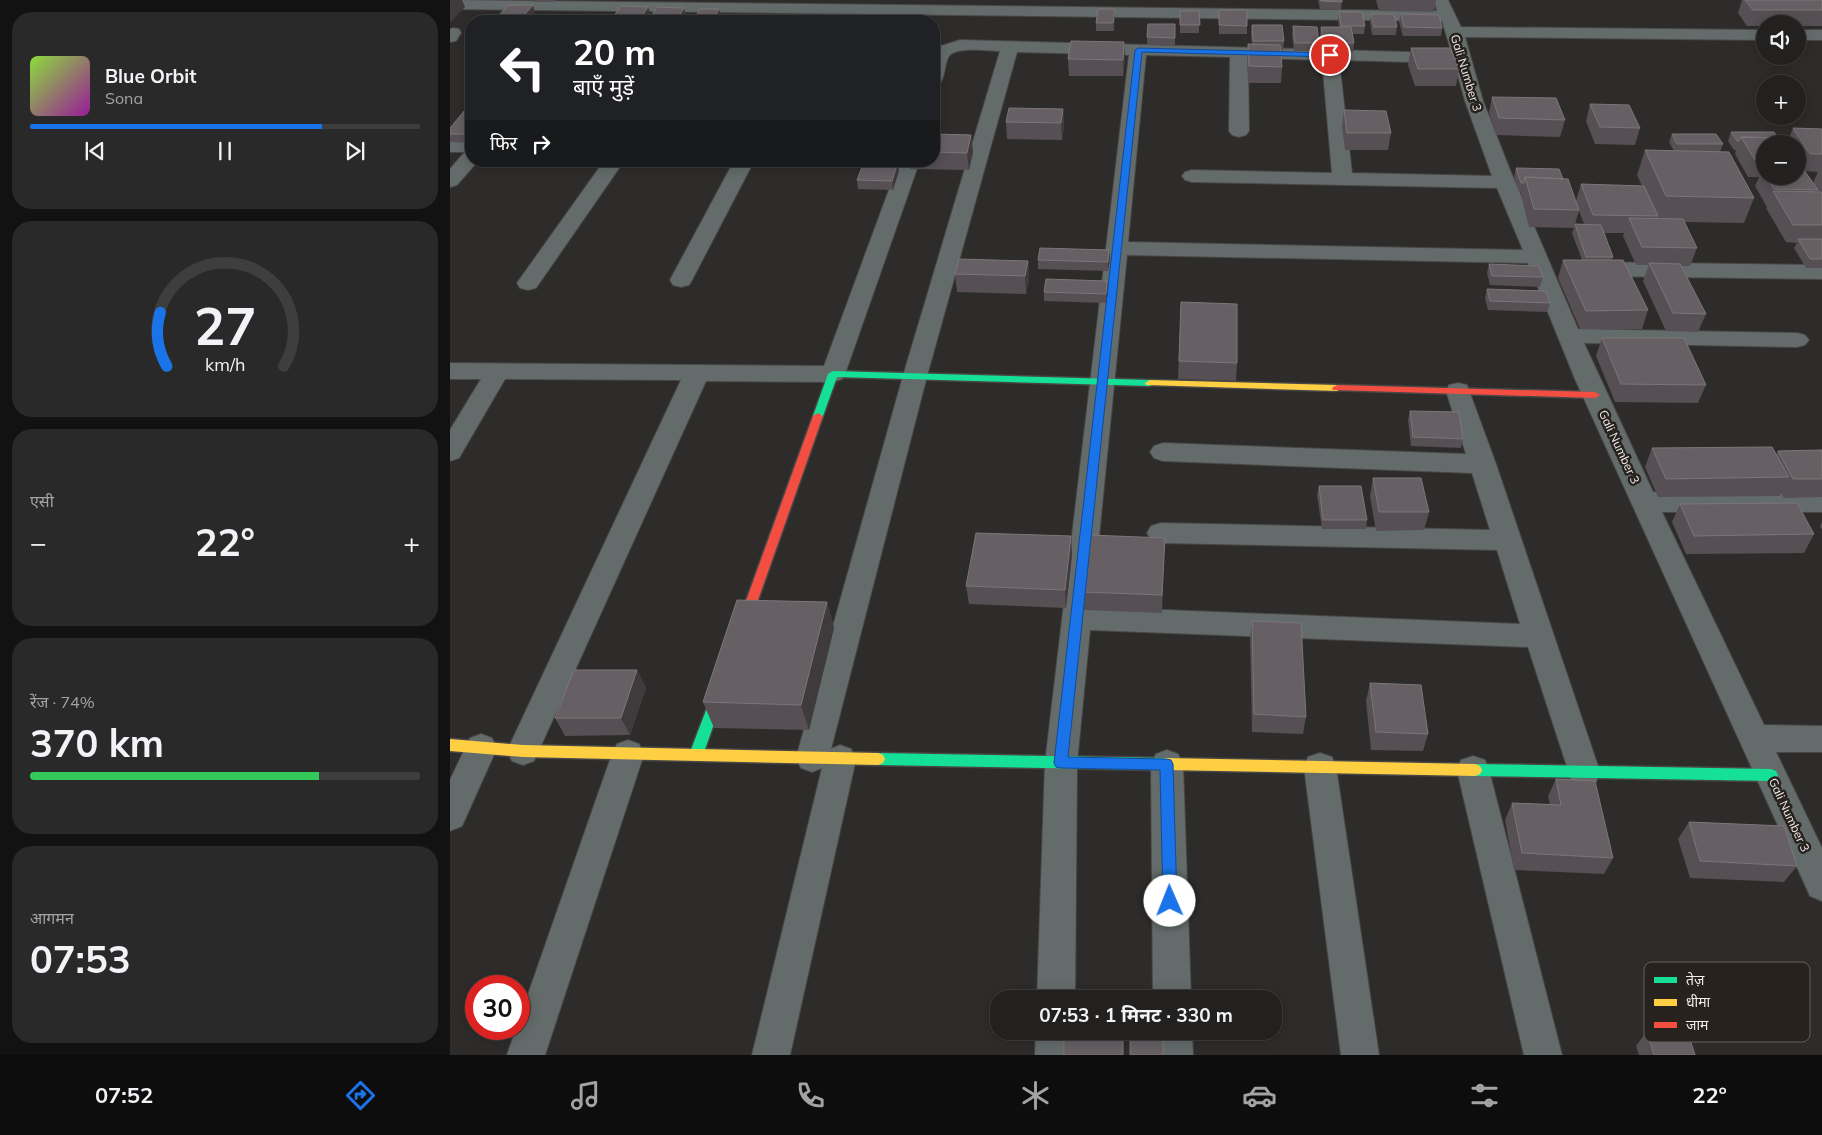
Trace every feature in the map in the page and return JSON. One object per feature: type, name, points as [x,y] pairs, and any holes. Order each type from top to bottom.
[{"type":"street","points":[[450,4],[1123,6],[1448,16],[1756,34]]},
{"type":"street","name":"Gali Number 3","points":[[1448,16],[1463,58],[1474,101],[1505,182],[1552,265],[1569,336],[1822,885]]},
{"type":"street","points":[[1806,35],[1822,35]]},
{"type":"street","points":[[940,56],[948,47],[960,45],[1463,58]]},
{"type":"street","points":[[771,1055],[826,758],[915,376],[1010,46]]},
{"type":"street","points":[[1056,990],[1061,763],[1138,50]]},
{"type":"street","points":[[1239,53],[1239,131]]},
{"type":"street","points":[[1330,55],[1343,179]]},
{"type":"street","points":[[450,146],[465,146]]},
{"type":"street","points":[[450,181],[465,164]]},
{"type":"street","points":[[528,283],[610,167]]},
{"type":"street","points":[[681,280],[741,167]]},
{"type":"street","points":[[736,644],[907,167]]},
{"type":"street","points":[[1192,176],[1505,182]]},
{"type":"street","points":[[1117,248],[1552,265],[1822,272]]},
{"type":"street","points":[[1569,336],[1797,340]]},
{"type":"street","points":[[450,372],[833,374],[1595,395]]},
{"type":"street","points":[[450,452],[498,372]]},
{"type":"street","points":[[523,751],[697,373]]},
{"type":"street","points":[[1458,391],[1584,772]]},
{"type":"street","points":[[1162,452],[1483,464]]},
{"type":"street","points":[[1644,502],[1822,502]]},
{"type":"street","points":[[1161,533],[1508,540]]},
{"type":"street","points":[[1077,618],[1539,636]]},
{"type":"street","points":[[696,755],[726,672]]},
{"type":"street","points":[[1754,738],[1822,739]]},
{"type":"street","points":[[450,816],[465,746],[523,751],[628,754],[1771,774]]},
{"type":"street","points":[[526,1055],[628,754]]},
{"type":"street","points":[[1166,764],[1172,990]]},
{"type":"street","points":[[1320,767],[1360,1055]]},
{"type":"street","points":[[1472,770],[1543,1055]]},
{"type":"street","points":[[1054,1055],[1055,1040]]},
{"type":"street","points":[[1173,1040],[1174,1055]]},
{"type":"building","points":[[1342,0],[1342,2],[1321,1]]},
{"type":"building","points":[[1745,0],[1822,0],[1822,10],[1753,10]]},
{"type":"building","points":[[508,5],[533,5],[524,15],[499,15]]},
{"type":"building","points":[[621,6],[648,7],[643,15],[614,15]]},
{"type":"building","points":[[657,7],[684,8],[680,15],[652,15]]},
{"type":"building","points":[[700,9],[719,9],[716,15],[696,15]]},
{"type":"building","points":[[1098,9],[1115,9],[1113,23],[1096,23]]},
{"type":"building","points":[[1219,10],[1247,10],[1247,26],[1219,25]]},
{"type":"building","points":[[1180,11],[1199,11],[1200,25],[1180,25]]},
{"type":"building","points":[[1339,12],[1362,12],[1365,26],[1341,26]]},
{"type":"building","points":[[1371,14],[1394,14],[1397,27],[1374,27]]},
{"type":"building","points":[[1401,14],[1439,15],[1442,28],[1404,27]]},
{"type":"building","points":[[1148,24],[1175,24],[1175,38],[1147,37]]},
{"type":"building","points":[[1252,25],[1282,25],[1284,41],[1253,41]]},
{"type":"building","points":[[1293,26],[1317,27],[1319,43],[1295,43]]},
{"type":"building","points":[[1321,27],[1351,27],[1354,43],[1324,43]]},
{"type":"building","points":[[1071,41],[1124,42],[1123,60],[1068,59]]},
{"type":"building","points":[[1248,44],[1280,45],[1282,67],[1249,66]]},
{"type":"building","points":[[1411,48],[1450,48],[1459,69],[1418,69]]},
{"type":"building","points":[[1492,97],[1556,98],[1565,120],[1499,118]]},
{"type":"building","points":[[1590,104],[1629,105],[1640,128],[1600,127]]},
{"type":"building","points":[[1009,108],[1063,109],[1061,123],[1006,122]]},
{"type":"building","points":[[465,110],[465,134],[450,134],[450,128]]},
{"type":"building","points":[[1344,110],[1386,111],[1391,133],[1347,133]]},
{"type":"building","points":[[1793,128],[1822,129],[1822,154],[1810,154],[1806,148],[1806,135],[1798,135]]},
{"type":"building","points":[[1731,132],[1774,132],[1776,135],[1741,137],[1737,141]]},
{"type":"building","points":[[940,134],[971,135],[967,153],[940,152]]},
{"type":"building","points":[[1672,134],[1716,134],[1723,144],[1677,144]]},
{"type":"building","points":[[1741,137],[1756,137],[1755,160]]},
{"type":"building","points":[[1645,150],[1729,152],[1754,198],[1666,196]]},
{"type":"building","points":[[862,167],[896,167],[892,181],[857,180]]},
{"type":"building","points":[[1516,168],[1559,169],[1563,179],[1525,177],[1524,183],[1521,183]]},
{"type":"building","points":[[1806,173],[1818,190],[1774,189],[1772,185],[1806,185]]},
{"type":"building","points":[[1525,177],[1568,179],[1579,210],[1534,209]]},
{"type":"building","points":[[1581,184],[1644,186],[1658,216],[1593,215]]},
{"type":"building","points":[[1773,191],[1821,192],[1822,225],[1793,225]]},
{"type":"building","points":[[1629,218],[1683,219],[1697,248],[1642,247]]},
{"type":"building","points":[[1575,224],[1601,225],[1613,257],[1586,257]]},
{"type":"building","points":[[1798,239],[1822,239],[1822,259],[1810,259]]},
{"type":"building","points":[[1040,248],[1109,250],[1108,262],[1038,260]]},
{"type":"building","points":[[959,259],[1028,261],[1025,276],[955,274]]},
{"type":"building","points":[[1563,260],[1623,260],[1648,310],[1586,311]]},
{"type":"building","points":[[1649,263],[1680,264],[1706,314],[1673,313]]},
{"type":"building","points":[[1489,264],[1539,266],[1543,277],[1492,276]]},
{"type":"building","points":[[1046,279],[1107,281],[1106,294],[1044,292]]},
{"type":"building","points":[[1487,289],[1546,291],[1550,303],[1490,301]]},
{"type":"building","points":[[1181,302],[1237,304],[1237,363],[1179,361]]},
{"type":"building","points":[[1602,338],[1684,338],[1706,385],[1621,384]]},
{"type":"building","points":[[1410,411],[1459,412],[1463,439],[1413,437]]},
{"type":"building","points":[[1772,447],[1789,477],[1666,479],[1652,448]]},
{"type":"building","points":[[1822,450],[1822,479],[1793,479],[1778,451]]},
{"type":"building","points":[[1373,478],[1421,478],[1429,512],[1379,512]]},
{"type":"building","points":[[1319,486],[1361,486],[1367,520],[1323,520]]},
{"type":"building","points":[[1797,503],[1814,534],[1694,536],[1680,504]]},
{"type":"building","points":[[976,533],[1071,536],[1065,590],[966,586]]},
{"type":"building","points":[[1090,535],[1165,538],[1162,595],[1083,592]]},
{"type":"building","points":[[737,600],[827,602],[801,705],[703,702]]},
{"type":"building","points":[[1252,621],[1301,623],[1306,717],[1254,714]]},
{"type":"building","points":[[574,670],[637,670],[621,718],[555,718]]},
{"type":"building","points":[[1370,683],[1421,685],[1428,734],[1376,732]]},
{"type":"building","points":[[1556,779],[1595,781],[1613,858],[1522,853],[1512,803],[1561,805]]},
{"type":"building","points":[[1689,822],[1784,826],[1797,866],[1700,861]]},
{"type":"building","points":[[1064,1040],[1123,1040],[1123,1055],[1064,1055]]},
{"type":"building","points":[[1130,1040],[1163,1040],[1163,1055],[1130,1055]]},
{"type":"building","points":[[1650,1042],[1691,1042],[1695,1055],[1654,1055]]},
{"type":"traffic: fast","points":[[818,416],[833,374],[1150,383]]},
{"type":"traffic: fast","points":[[696,755],[722,684]]},
{"type":"traffic: fast","points":[[878,759],[1166,764]]},
{"type":"traffic: fast","points":[[1475,770],[1771,775]]},
{"type":"traffic: slow","points":[[1150,383],[1337,388]]},
{"type":"traffic: slow","points":[[450,745],[523,751],[878,759]]},
{"type":"traffic: slow","points":[[1166,764],[1475,770]]},
{"type":"traffic: jam","points":[[1337,388],[1595,395]]},
{"type":"traffic: jam","points":[[740,634],[818,416]]},
{"type":"route","points":[[1170,901],[1166,764],[1061,763],[1138,50],[1330,55]]}]
